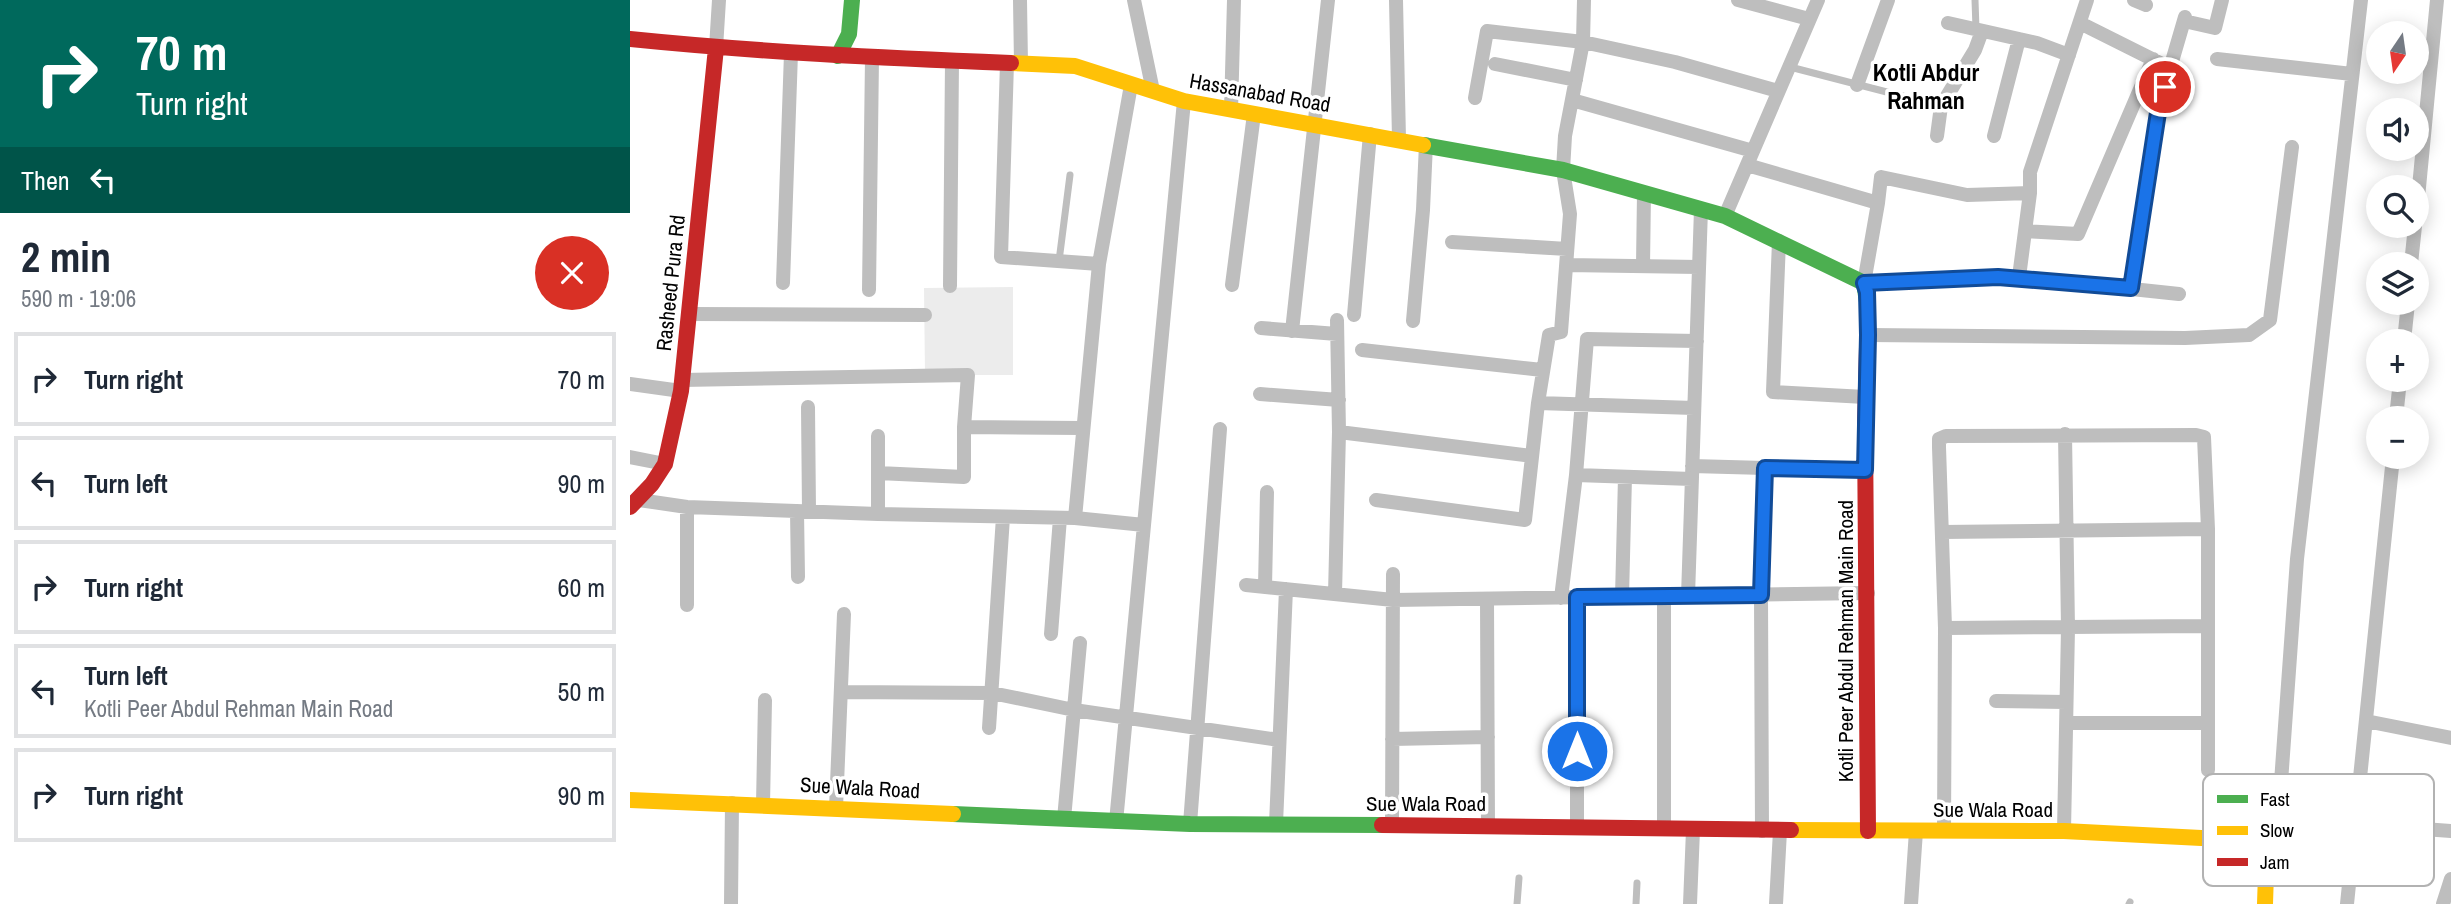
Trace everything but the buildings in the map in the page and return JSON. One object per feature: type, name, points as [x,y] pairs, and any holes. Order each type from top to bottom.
[{"type":"street","points":[[716,48],[719,0]]},
{"type":"street","points":[[838,56],[849,34],[852,0]]},
{"type":"street","points":[[1020,0],[1001,257],[1099,264]]},
{"type":"street","points":[[1134,0],[1153,91]]},
{"type":"street","points":[[1231,110],[1234,0]]},
{"type":"street","points":[[1292,331],[1328,0]]},
{"type":"street","points":[[1396,0],[1399,139]]},
{"type":"street","points":[[1376,500],[1525,520],[1542,370],[1549,335],[1561,332],[1570,214],[1563,170],[1564,136],[1583,41],[1584,0]]},
{"type":"street","points":[[1738,0],[1810,19]]},
{"type":"street","points":[[1725,215],[1818,0]]},
{"type":"street","points":[[1857,85],[1888,0]]},
{"type":"street","points":[[2019,277],[2030,193],[2030,172],[2087,0]]},
{"type":"street","points":[[2131,288],[2159,106],[2185,19],[2215,27],[2222,0]]},
{"type":"street","points":[[2282,774],[2297,559],[2361,0]]},
{"type":"street","points":[[2420,175],[2437,0]]},
{"type":"street","points":[[1948,23],[2019,39],[2069,55]]},
{"type":"street","points":[[2080,23],[2170,68]]},
{"type":"street","points":[[1937,136],[1941,106],[1976,50],[1979,30]]},
{"type":"street","points":[[1475,98],[1487,31],[1583,41],[1675,62],[1779,91]]},
{"type":"street","name":"Hassanabad Road","points":[[630,39],[838,56],[1075,66],[1184,102],[1563,170],[1725,215],[1864,283]]},
{"type":"street","points":[[1994,136],[2019,39]]},
{"type":"street","name":"Rasheed Pura Rd","points":[[634,504],[665,464],[682,385],[716,48]]},
{"type":"street","points":[[783,283],[791,53]]},
{"type":"street","points":[[869,290],[872,58]]},
{"type":"street","points":[[2025,231],[2078,234],[2153,59]]},
{"type":"street","points":[[2217,59],[2352,74]]},
{"type":"street","points":[[950,286],[952,61]]},
{"type":"street","points":[[1495,64],[1576,80]]},
{"type":"street","points":[[1075,518],[1099,264],[1131,85]]},
{"type":"street","points":[[1573,100],[1878,203]]},
{"type":"street","points":[[1116,822],[1184,102]]},
{"type":"street","points":[[1232,285],[1254,114]]},
{"type":"street","points":[[1354,315],[1370,134]]},
{"type":"street","points":[[1413,321],[1426,144]]},
{"type":"street","points":[[1868,335],[2185,338],[2249,335],[2270,320],[2292,147]]},
{"type":"street","points":[[2030,193],[1967,195],[1881,177],[1864,283],[2019,277],[2179,294]]},
{"type":"street","points":[[1643,266],[1644,193]]},
{"type":"street","points":[[1688,596],[1701,209]]},
{"type":"street","points":[[1779,241],[1773,392],[1866,397]]},
{"type":"street","points":[[1452,242],[1567,249]]},
{"type":"street","points":[[1566,265],[1699,267]]},
{"type":"street","name":"Kotli Peer Abdul Rehman Main Road","points":[[1864,283],[1867,292],[1868,335],[1865,470],[1868,831]]},
{"type":"street","points":[[689,314],[925,315]]},
{"type":"street","points":[[1261,328],[1292,331],[1337,327],[1339,432],[1335,594]]},
{"type":"street","points":[[1560,598],[1576,475],[1587,339],[1697,341]]},
{"type":"street","points":[[1362,350],[1542,370]]},
{"type":"street","points":[[630,384],[682,385],[968,375],[964,477],[878,473]]},
{"type":"street","points":[[1260,394],[1339,400]]},
{"type":"street","points":[[1538,403],[1694,408]]},
{"type":"street","points":[[798,577],[808,407]]},
{"type":"street","points":[[964,427],[1082,428]]},
{"type":"street","points":[[1190,824],[1220,429]]},
{"type":"street","points":[[1339,432],[1532,456]]},
{"type":"street","points":[[2064,831],[2068,628],[2065,434]]},
{"type":"street","points":[[1944,831],[1945,628],[1939,439],[1946,436],[2196,435],[2204,438],[2208,529],[2208,770]]},
{"type":"street","points":[[878,436],[878,514]]},
{"type":"street","points":[[630,457],[665,464]]},
{"type":"street","points":[[1576,475],[1625,477],[1765,468],[1865,470]]},
{"type":"street","points":[[1762,831],[1761,595],[1765,468]]},
{"type":"street","points":[[2361,774],[2392,469]]},
{"type":"street","points":[[1622,597],[1625,477]]},
{"type":"street","points":[[1265,587],[1268,492]]},
{"type":"street","points":[[634,504],[878,514],[1060,517],[1144,525]]},
{"type":"street","points":[[687,507],[687,605]]},
{"type":"street","points":[[989,727],[1003,517]]},
{"type":"street","points":[[1051,634],[1060,517]]},
{"type":"street","points":[[1942,532],[2208,529]]},
{"type":"street","points":[[1392,825],[1393,574]]},
{"type":"street","points":[[1246,585],[1393,600],[1868,593]]},
{"type":"street","points":[[1276,824],[1286,589]]},
{"type":"street","points":[[1664,596],[1664,829]]},
{"type":"street","points":[[1577,597],[1577,827]]},
{"type":"street","points":[[1487,599],[1488,825]]},
{"type":"street","points":[[836,808],[844,614]]},
{"type":"street","points":[[1945,628],[2206,626]]},
{"type":"street","points":[[1064,819],[1080,643]]},
{"type":"street","points":[[841,692],[992,693],[1074,710],[1279,740]]},
{"type":"street","points":[[763,805],[765,700]]},
{"type":"street","points":[[1996,701],[2066,702]]},
{"type":"street","points":[[2366,721],[2451,738]]},
{"type":"street","points":[[2066,723],[2208,723]]},
{"type":"street","points":[[1392,739],[1488,737]]},
{"type":"street","name":"Sue Wala Road","points":[[630,800],[1190,824],[1488,825],[1762,831],[2064,831],[2203,838]]},
{"type":"street","points":[[731,904],[732,803]]},
{"type":"street","points":[[1690,904],[1693,830]]},
{"type":"street","points":[[1776,904],[1780,831]]},
{"type":"street","points":[[1911,904],[1916,831]]},
{"type":"street","points":[[2265,904],[2266,886]]},
{"type":"street","points":[[2347,904],[2349,886]]},
{"type":"lane","points":[[1975,0],[1979,30]]},
{"type":"lane","points":[[1789,67],[1941,106]]},
{"type":"lane","points":[[1059,261],[1070,176]]},
{"type":"lane","points":[[1517,904],[1519,878]]},
{"type":"lane","points":[[1636,904],[1637,883]]},
{"type":"shaded area","points":[[1013,287],[1013,375],[925,375],[924,288]]},
{"type":"traffic: fast","points":[[838,56],[849,34],[852,0]]},
{"type":"traffic: fast","points":[[1423,145],[1563,170],[1725,216],[1864,283],[1868,308]]},
{"type":"traffic: fast","points":[[953,814],[1190,824],[1382,825]]},
{"type":"traffic: slow","points":[[1011,63],[1075,66],[1184,101],[1423,145]]},
{"type":"traffic: slow","points":[[630,800],[953,814]]},
{"type":"traffic: slow","points":[[1791,830],[2064,831],[2203,838]]},
{"type":"traffic: slow","points":[[2265,904],[2266,886]]},
{"type":"traffic: jam","points":[[630,39],[820,54],[1011,63]]},
{"type":"traffic: jam","points":[[630,507],[652,484],[665,464],[681,391],[716,48]]},
{"type":"traffic: jam","points":[[1868,308],[1865,426],[1868,831]]},
{"type":"traffic: jam","points":[[1382,825],[1791,830]]},
{"type":"district","name":"Kotli Abdur Rahman","points":[[1926,87]]},
{"type":"route","points":[[1577,751],[1577,597],[1761,595],[1765,468],[1865,470],[1868,335],[1867,292],[1864,283],[2019,277],[2131,288],[2159,106],[2165,87]]}]
